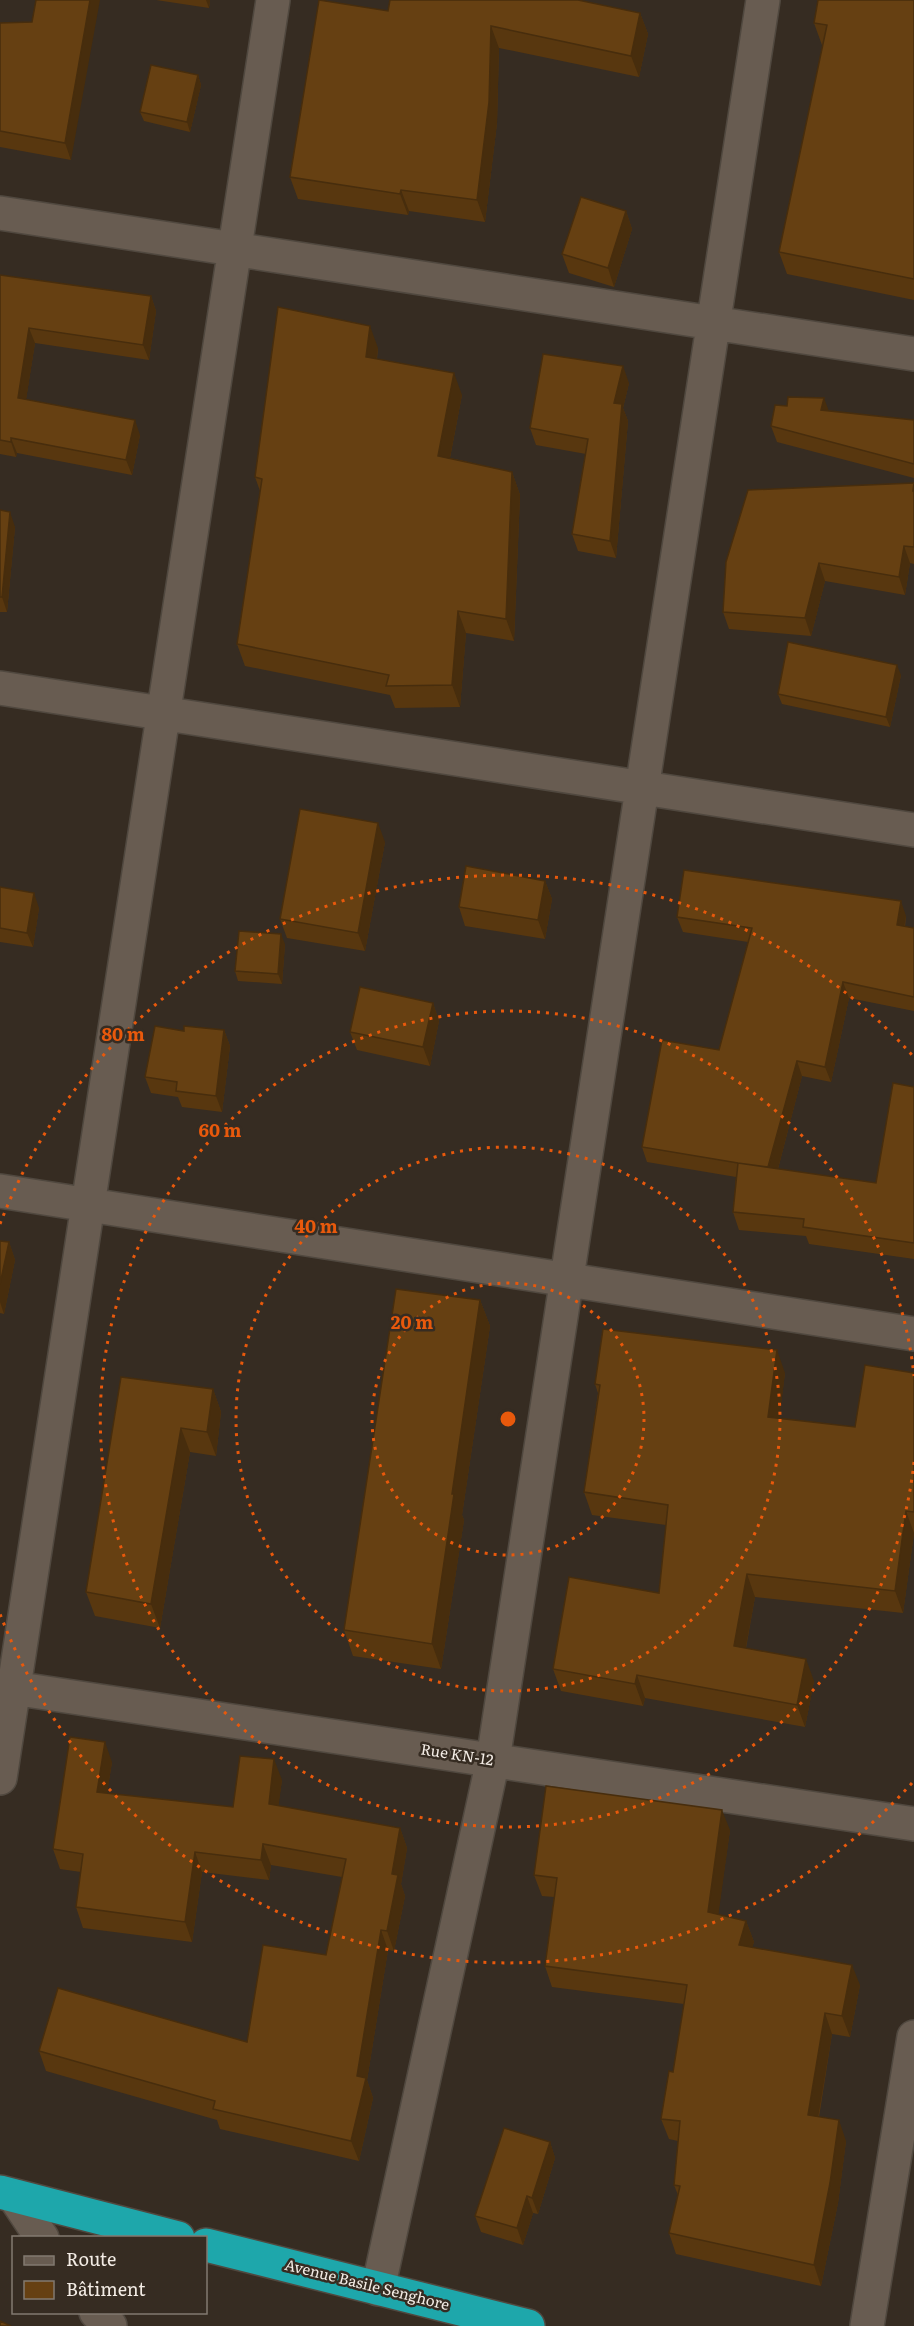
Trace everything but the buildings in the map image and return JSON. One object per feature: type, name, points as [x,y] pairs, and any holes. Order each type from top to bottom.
[{"type":"highway","points":[[7,2194],[170,2236]]},
{"type":"highway","name":"Avenue Basile Senghore","points":[[207,2244],[528,2326]]},
{"type":"street","points":[[0,1778],[8,1688],[89,1205],[273,0]]},
{"type":"street","points":[[378,2289],[493,1760],[763,0]]},
{"type":"street","points":[[0,213],[914,354]]},
{"type":"street","points":[[0,688],[914,830]]},
{"type":"street","points":[[0,1191],[914,1334]]},
{"type":"street","name":"Rue KN-12","points":[[8,1688],[914,1824]]},
{"type":"street","points":[[867,2326],[914,2037]]},
{"type":"street","points":[[7,2194],[40,2236]]},
{"type":"street","points":[[97,2314],[110,2326]]}]
